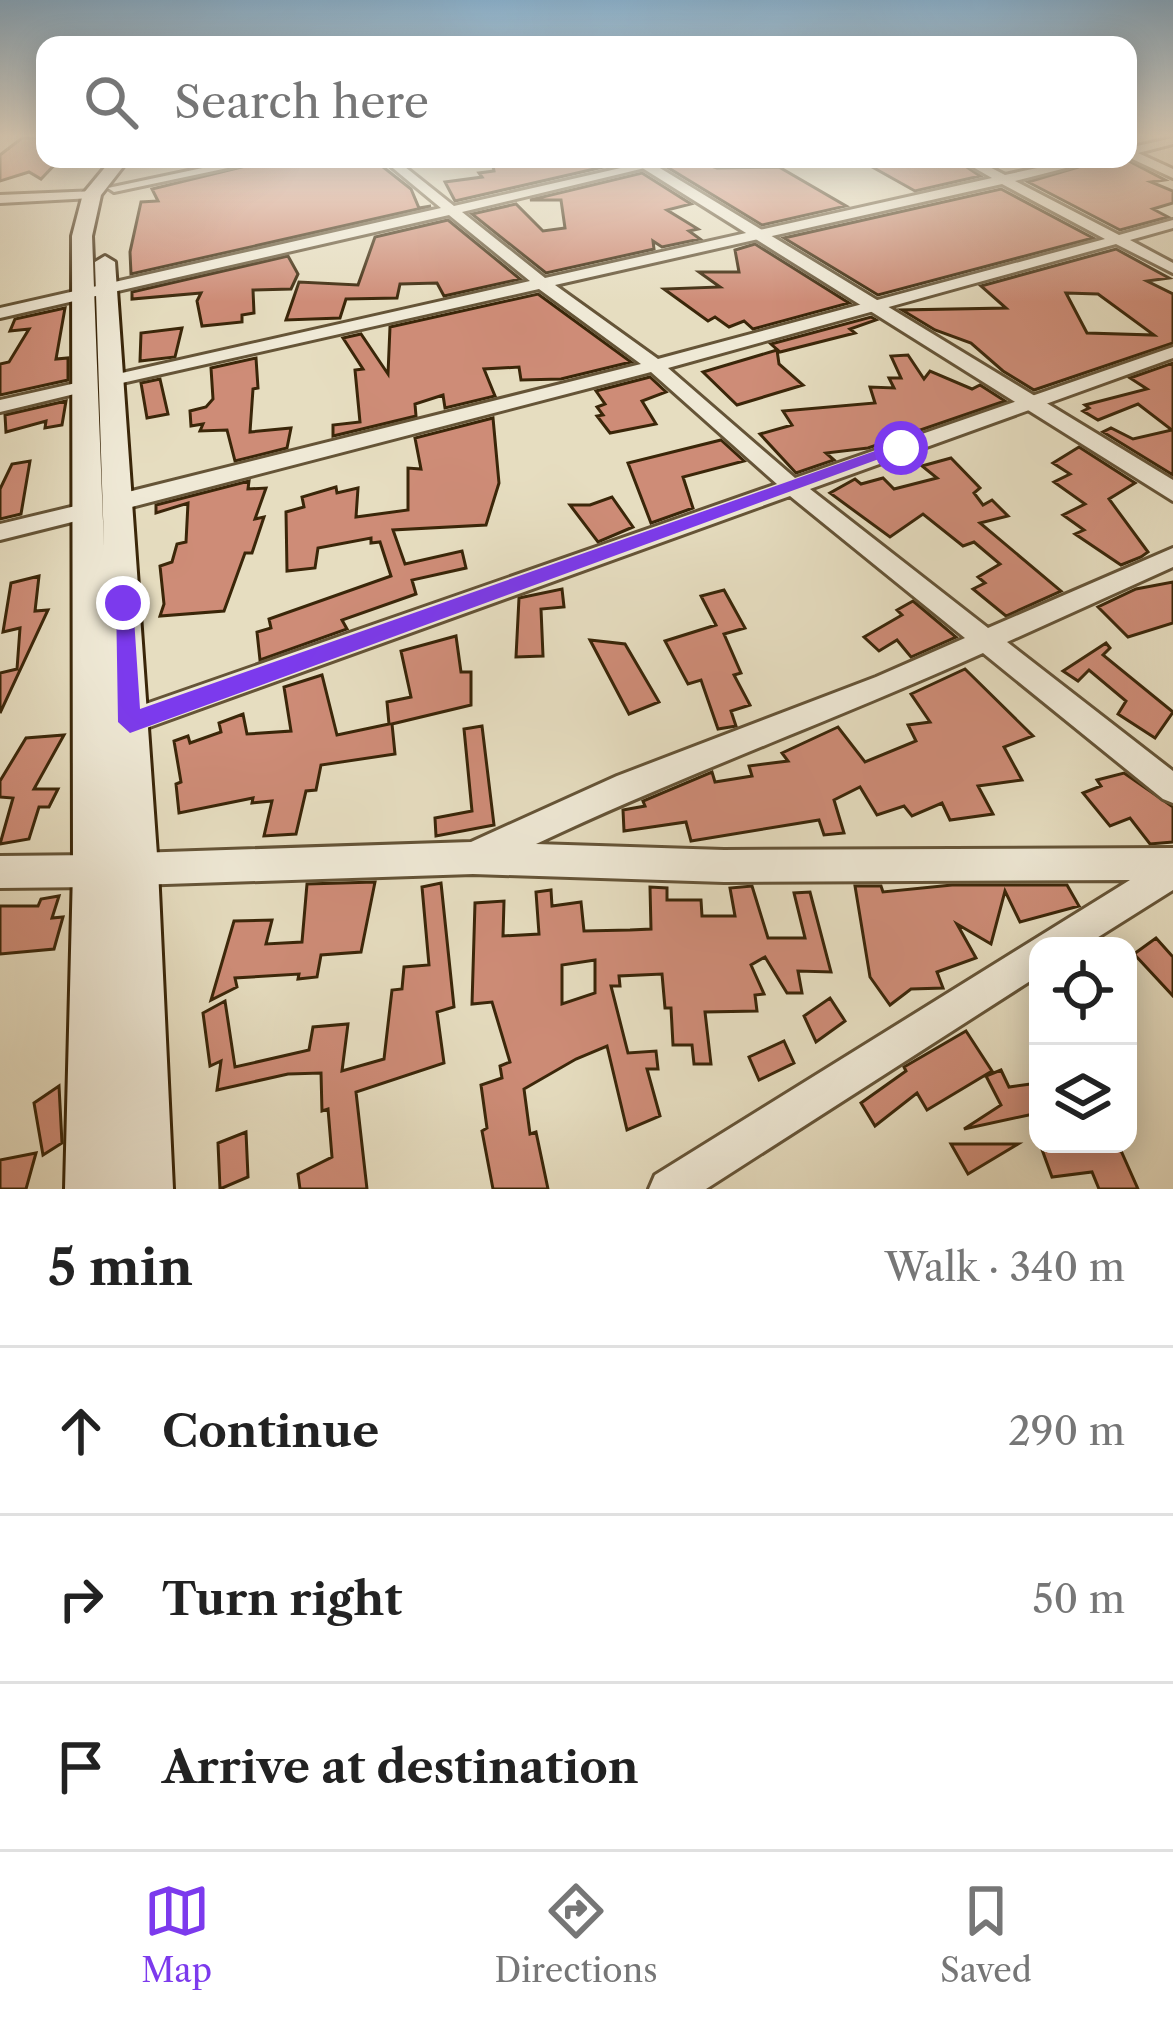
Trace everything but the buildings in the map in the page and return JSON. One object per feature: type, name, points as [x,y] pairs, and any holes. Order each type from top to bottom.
[{"type":"main road","points":[[93,1189],[94,871],[106,607],[93,247],[110,191]]},
{"type":"main road","points":[[106,607],[130,722],[145,1189]]},
{"type":"street","points":[[0,199],[36,191]]},
{"type":"street","points":[[430,191],[543,284],[654,365],[794,488],[1173,790]]},
{"type":"street","points":[[0,313],[519,191]]},
{"type":"street","points":[[688,191],[1173,492]]},
{"type":"street","points":[[0,406],[953,191]]},
{"type":"street","points":[[1026,191],[1173,269]]},
{"type":"street","points":[[0,532],[872,308],[1173,224]]},
{"type":"street","points":[[130,722],[1173,352]]},
{"type":"street","points":[[473,858],[627,787],[986,640],[1173,557]]},
{"type":"street","points":[[136,869],[473,858],[724,866],[1173,868]]},
{"type":"street","points":[[1067,937],[1173,868]]},
{"type":"street","points":[[0,872],[94,871]]},
{"type":"street","points":[[669,1189],[1029,962]]},
{"type":"route","points":[[123,603],[130,722],[901,448]]}]
